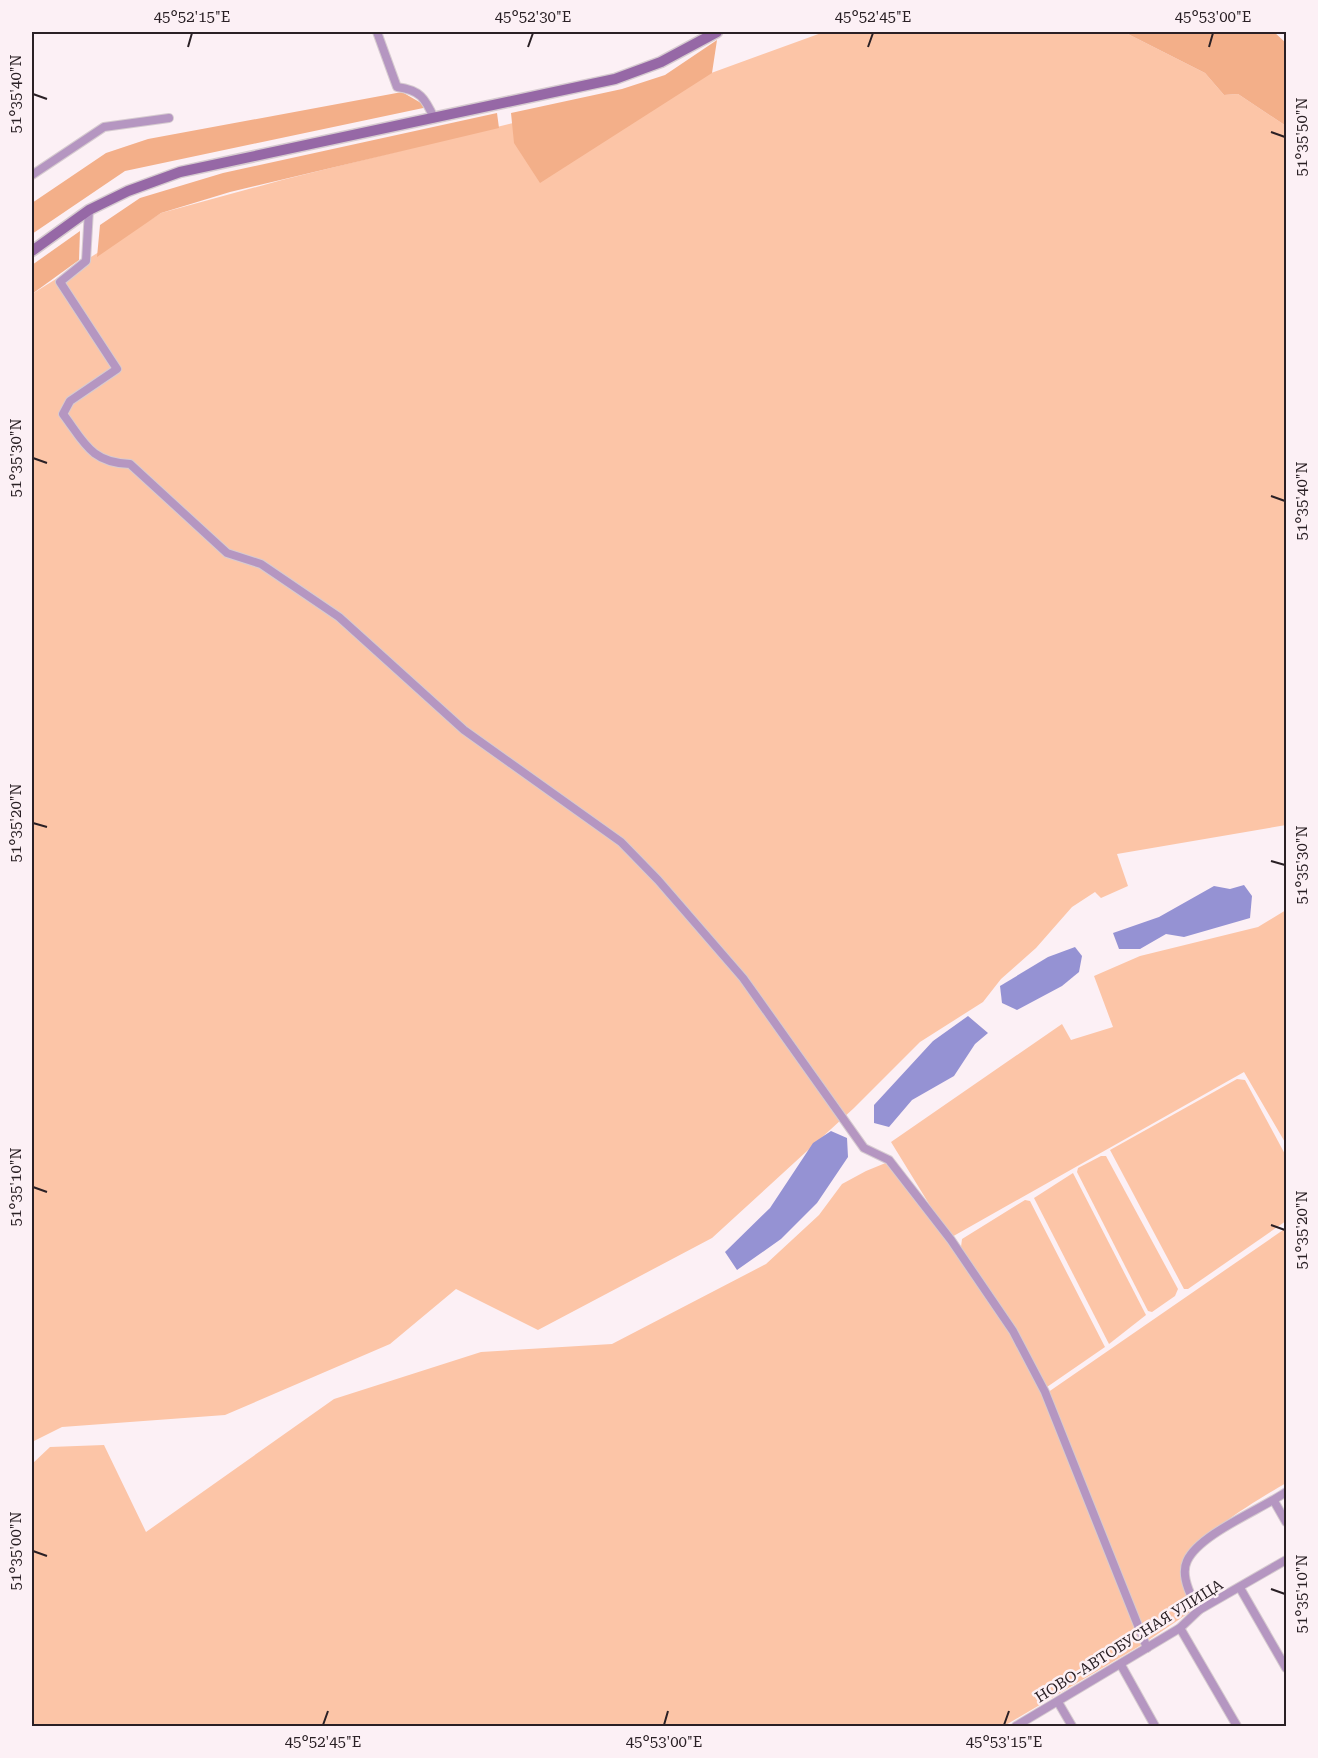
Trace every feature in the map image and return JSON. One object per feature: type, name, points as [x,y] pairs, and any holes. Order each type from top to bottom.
[{"type":"main road","points":[[32,251],[88,210],[128,191],[180,172],[615,79],[660,62],[717,32]]},
{"type":"street","points":[[377,32],[397,87],[413,89],[426,100],[435,117]]},
{"type":"street","points":[[32,175],[104,127],[169,118]]},
{"type":"street","points":[[88,210],[86,261],[60,282],[117,369],[70,400],[63,414],[92,453],[111,463],[130,464],[227,553],[261,564],[339,617],[465,730],[621,842],[674,898],[743,978],[864,1148],[889,1160],[896,1168],[950,1238],[1013,1331],[1045,1392],[1147,1648]]},
{"type":"street","points":[[1199,1610],[1186,1581],[1186,1563],[1192,1553],[1243,1515],[1274,1501],[1287,1492]]},
{"type":"street","points":[[1274,1501],[1287,1522]]},
{"type":"street","name":"НОВО-АВТОБУСНАЯ УЛИЦА","points":[[1016,1726],[1180,1628],[1199,1610],[1287,1560]]},
{"type":"street","points":[[1240,1588],[1287,1668]]},
{"type":"street","points":[[1180,1628],[1237,1726]]},
{"type":"street","points":[[1121,1665],[1155,1726]]},
{"type":"street","points":[[1058,1702],[1072,1726]]},
{"type":"shaded area","points":[[824,32],[1124,32],[1205,73],[1224,95],[1238,94],[1286,126],[1286,825],[1117,854],[1128,886],[1101,898],[1095,892],[1072,907],[1036,948],[1001,979],[983,1002],[920,1042],[854,1108],[712,1238],[538,1330],[456,1289],[390,1344],[225,1415],[62,1427],[32,1442],[32,294],[161,213],[282,180],[703,76]]},
{"type":"shaded area","points":[[1124,32],[1274,32],[1286,43],[1286,126],[1238,94],[1224,95],[1205,73]]},
{"type":"shaded area","points":[[717,40],[712,73],[540,183],[514,143],[511,113],[622,89],[665,75]]},
{"type":"shaded area","points":[[402,92],[428,107],[125,171],[32,234],[32,203],[106,153],[148,139]]},
{"type":"shaded area","points":[[497,113],[499,128],[230,192],[161,213],[97,257],[100,225],[140,198],[223,173]]},
{"type":"shaded area","points":[[80,231],[79,260],[32,294],[32,265]]},
{"type":"shaded area","points":[[1244,885],[1252,896],[1250,918],[1184,937],[1166,934],[1140,949],[1119,949],[1113,933],[1159,917],[1214,886],[1230,889]]},
{"type":"shaded area","points":[[1286,910],[1286,1144],[1244,1072],[950,1238],[891,1142],[1062,1024],[1071,1040],[1113,1027],[1094,976],[1140,956],[1258,927]]},
{"type":"shaded area","points":[[1075,947],[1082,956],[1079,972],[1062,986],[1017,1010],[1002,1003],[1000,986],[1048,957]]},
{"type":"shaded area","points":[[968,1016],[988,1033],[975,1044],[954,1076],[912,1100],[889,1127],[874,1123],[874,1105],[933,1041]]},
{"type":"shaded area","points":[[1237,1079],[1245,1080],[1286,1156],[1286,1221],[1188,1289],[1184,1289],[1110,1150]]},
{"type":"shaded area","points":[[831,1131],[847,1138],[848,1157],[817,1203],[781,1239],[737,1270],[725,1252],[770,1208],[813,1143]]},
{"type":"shaded area","points":[[1101,1156],[1106,1156],[1178,1289],[1175,1296],[1152,1312],[1148,1311],[1077,1172],[1078,1168]]},
{"type":"shaded area","points":[[888,1162],[951,1243],[1013,1332],[1044,1395],[1286,1228],[1286,1483],[1229,1519],[1201,1541],[1190,1553],[1181,1564],[1193,1610],[1143,1644],[1004,1726],[32,1726],[32,1464],[50,1447],[104,1445],[146,1532],[334,1399],[481,1352],[612,1344],[766,1264],[819,1215],[842,1184]]},
{"type":"shaded area","points":[[1073,1173],[1146,1315],[1109,1344],[1034,1198]]},
{"type":"shaded area","points":[[1025,1200],[1030,1201],[1105,1347],[1047,1387],[1016,1330],[961,1247],[962,1239]]}]
